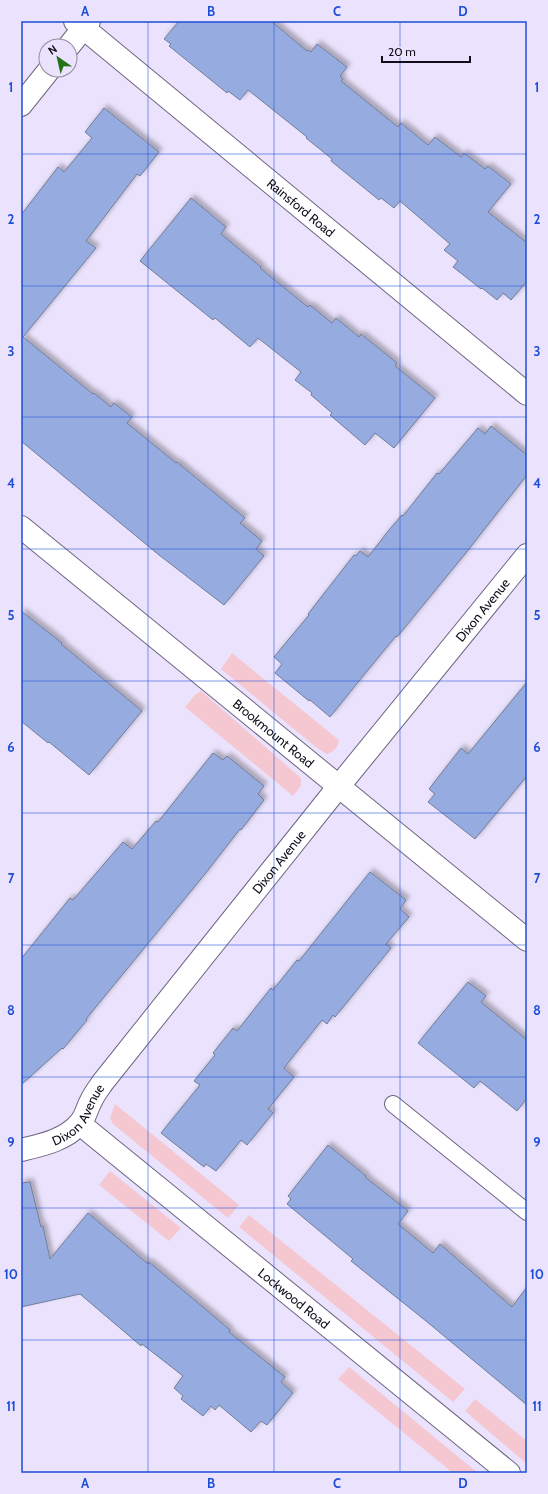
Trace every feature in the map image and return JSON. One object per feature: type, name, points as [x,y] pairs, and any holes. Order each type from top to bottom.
[{"type":"street","points":[[74,38],[82,23]]},
{"type":"street","name":"Rainsford Road","points":[[82,23],[527,394]]},
{"type":"street","points":[[21,105],[43,78]]},
{"type":"street","name":"Brookmount Road","points":[[21,527],[527,940]]},
{"type":"street","name":"Dixon Avenue","points":[[21,1150],[50,1142],[66,1135],[80,1124],[87,1113],[91,1100],[103,1082],[339,786],[527,555]]},
{"type":"street","name":"Lockwood Road","points":[[80,1124],[509,1473]]},
{"type":"lane","points":[[393,1104],[527,1212]]},
{"type":"shaded area","points":[[232,653],[339,740],[335,749],[327,754],[317,748],[221,669]]},
{"type":"shaded area","points":[[201,691],[301,778],[301,786],[293,796],[185,707],[195,695]]},
{"type":"shaded area","points":[[115,1104],[239,1205],[228,1218],[113,1124],[110,1118]]},
{"type":"shaded area","points":[[110,1171],[181,1228],[169,1241],[99,1185]]},
{"type":"shaded area","points":[[249,1215],[465,1389],[453,1402],[239,1227]]},
{"type":"shaded area","points":[[349,1367],[478,1473],[453,1473],[338,1379]]},
{"type":"shaded area","points":[[475,1399],[527,1441],[527,1464],[465,1411]]},
{"type":"building","points":[[179,21],[271,21],[307,51],[308,50],[311,52],[317,44],[347,67],[340,76],[343,79],[341,81],[398,127],[401,123],[428,145],[435,137],[461,157],[464,153],[485,169],[488,166],[511,184],[488,212],[527,243],[527,281],[511,300],[503,293],[497,300],[482,288],[481,289],[453,267],[458,261],[444,250],[450,244],[400,201],[394,208],[381,198],[379,200],[331,161],[332,159],[306,138],[307,137],[248,90],[240,100],[228,91],[227,93],[169,46],[171,44],[164,39]]},
{"type":"building","points":[[104,108],[159,152],[140,176],[137,174],[86,241],[96,248],[23,337],[93,394],[94,393],[111,407],[114,403],[132,417],[127,423],[245,518],[240,523],[262,541],[256,549],[264,556],[224,605],[159,555],[21,441],[21,215],[58,167],[64,172],[92,138],[85,132]]},
{"type":"building","points":[[191,198],[226,227],[221,234],[261,267],[260,268],[308,307],[310,305],[332,323],[336,318],[359,337],[361,334],[397,363],[395,366],[435,398],[394,448],[375,433],[365,445],[330,415],[332,413],[311,395],[312,393],[295,380],[301,372],[258,338],[250,347],[215,318],[213,320],[140,261]]},
{"type":"building","points":[[491,426],[527,455],[527,475],[465,554],[330,717],[275,673],[282,664],[274,657],[309,615],[308,614],[354,555],[356,556],[360,551],[368,557],[437,473],[439,474],[478,428],[485,434]]},
{"type":"building","points":[[21,611],[62,643],[61,644],[142,711],[89,775],[21,721]]},
{"type":"building","points":[[527,682],[527,776],[475,839],[428,802],[435,794],[429,789],[461,748],[468,754]]},
{"type":"building","points":[[213,753],[223,760],[227,756],[264,786],[258,794],[264,800],[63,1049],[62,1048],[21,1085],[21,959],[70,898],[73,900],[123,842],[132,849],[156,821],[158,822]]},
{"type":"building","points":[[370,872],[406,900],[400,909],[409,917],[386,944],[391,948],[335,1017],[333,1015],[327,1024],[322,1020],[284,1068],[294,1077],[268,1109],[273,1113],[247,1145],[241,1140],[216,1171],[206,1164],[204,1167],[161,1133],[200,1085],[194,1081],[215,1055],[213,1053],[233,1028],[237,1031],[271,988],[273,990],[297,960],[299,961]]},
{"type":"building","points":[[468,982],[486,996],[481,1002],[527,1040],[527,1098],[517,1111],[480,1081],[474,1088],[418,1043]]},
{"type":"building","points":[[328,1145],[408,1211],[398,1224],[433,1253],[440,1244],[512,1307],[527,1287],[527,1405],[351,1261],[353,1259],[287,1204],[291,1199],[288,1196]]},
{"type":"building","points":[[30,1182],[41,1227],[43,1226],[50,1259],[88,1213],[148,1264],[149,1262],[230,1330],[229,1332],[285,1377],[281,1382],[293,1393],[267,1425],[261,1421],[251,1432],[219,1405],[215,1410],[211,1406],[203,1416],[181,1399],[183,1396],[174,1388],[183,1376],[142,1344],[141,1346],[80,1294],[21,1307],[21,1183]]}]
